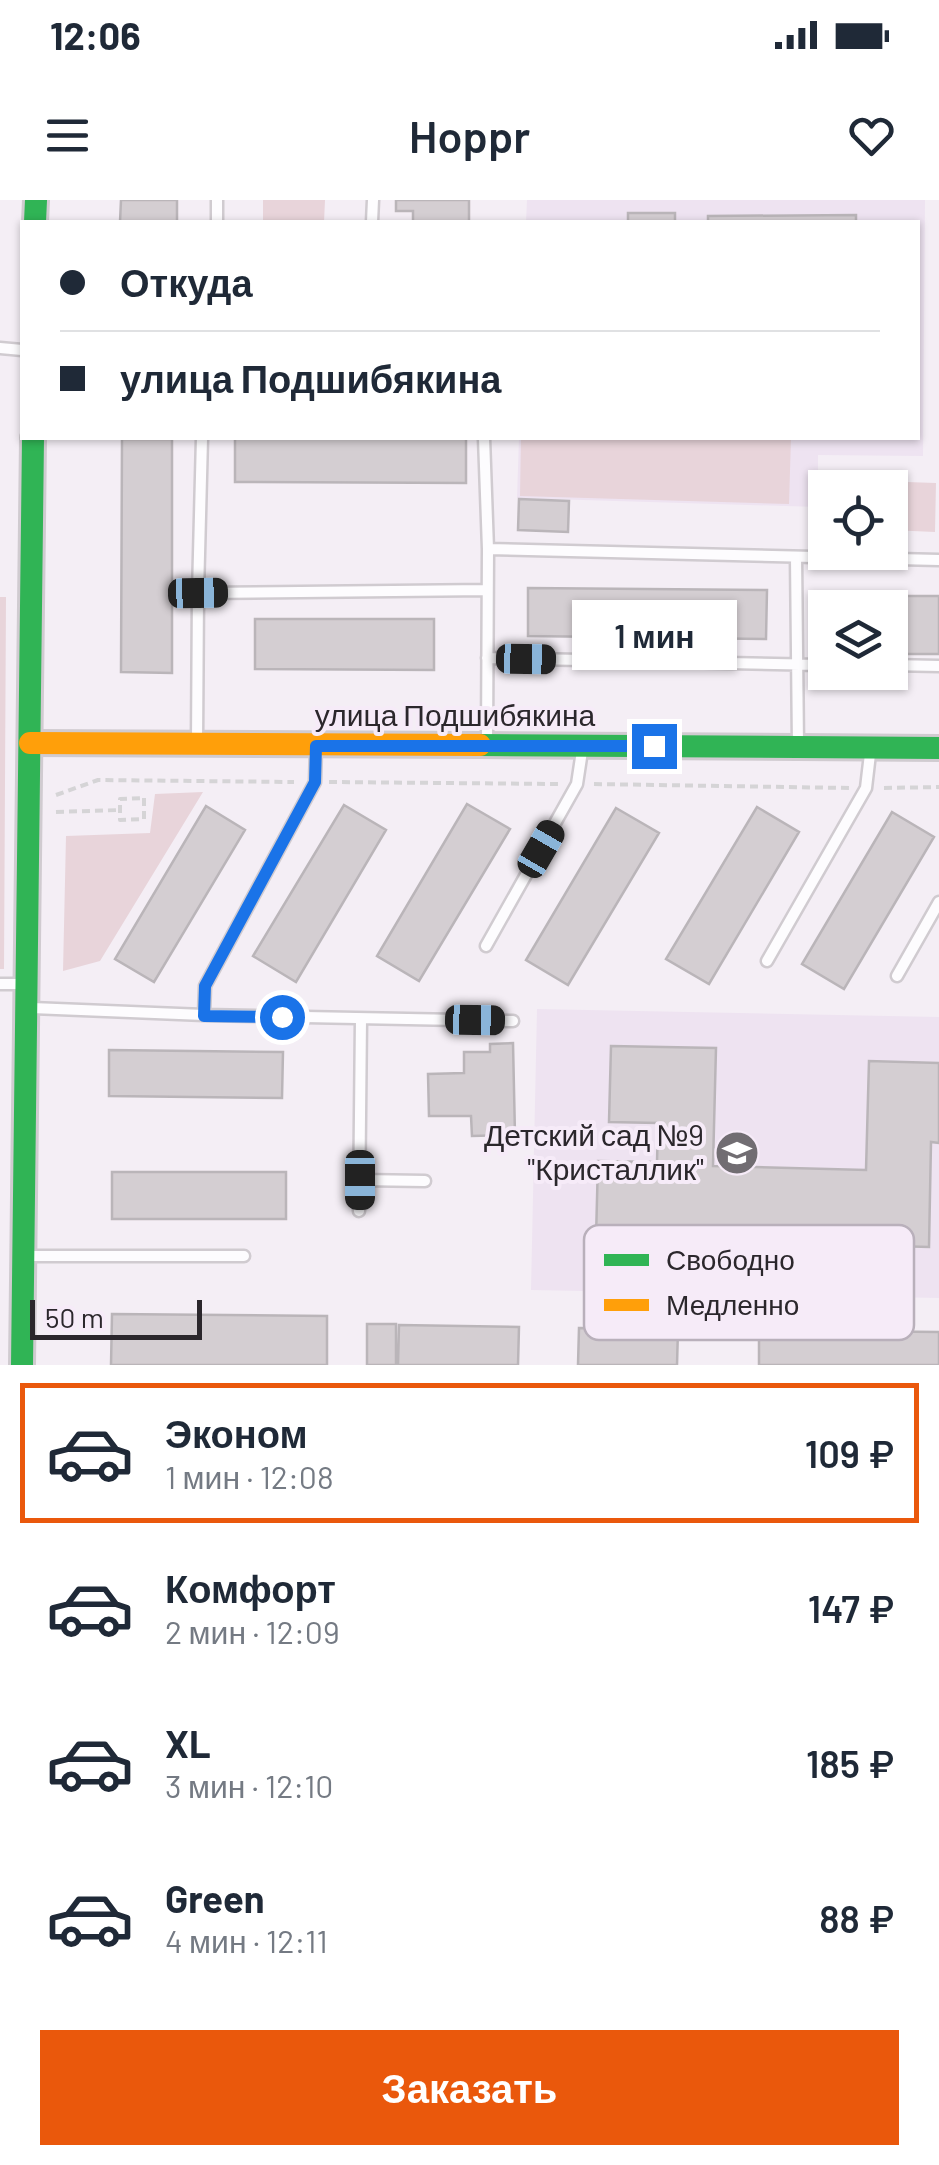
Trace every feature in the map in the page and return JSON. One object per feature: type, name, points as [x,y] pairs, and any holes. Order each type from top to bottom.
[{"type":"main road","points":[[22,1365],[33,440]]},
{"type":"main road","name":"улица Подшибякина","points":[[30,743],[939,748]]},
{"type":"lane","points":[[197,744],[202,440]]},
{"type":"lane","points":[[484,440],[488,550],[486,746]]},
{"type":"lane","points":[[488,550],[939,560]]},
{"type":"lane","points":[[796,557],[798,747]]},
{"type":"lane","points":[[198,593],[487,590]]},
{"type":"lane","points":[[488,658],[808,664]]},
{"type":"lane","points":[[908,665],[939,666]]},
{"type":"lane","points":[[204,1016],[205,986],[315,782],[316,746]]},
{"type":"lane","points":[[486,946],[578,784],[582,746]]},
{"type":"lane","points":[[767,961],[866,788],[870,748]]},
{"type":"lane","points":[[897,976],[939,902]]},
{"type":"lane","points":[[0,984],[26,996],[204,1016],[513,1021]]},
{"type":"lane","points":[[360,1212],[361,1018]]},
{"type":"lane","points":[[360,1180],[426,1180]]},
{"type":"lane","points":[[23,1256],[244,1256]]},
{"type":"path","points":[[56,795],[98,780],[939,788]]},
{"type":"path","points":[[120,798],[144,798],[144,819],[120,820],[120,810],[120,798]]},
{"type":"path","points":[[56,812],[120,810]]},
{"type":"shaded area","points":[[263,200],[325,200],[324,220],[263,220]]},
{"type":"shaded area","points":[[527,200],[925,200],[923,456],[818,455],[818,470],[808,470],[808,507],[517,498],[519,440],[920,440],[920,220],[526,220]]},
{"type":"shaded area","points":[[521,440],[791,440],[789,504],[520,496]]},
{"type":"shaded area","points":[[908,482],[936,483],[935,532],[908,531]]},
{"type":"shaded area","points":[[0,597],[6,597],[4,969],[0,969]]},
{"type":"shaded area","points":[[203,792],[100,961],[63,971],[66,836],[150,833],[155,794]]},
{"type":"shaded area","name":"Детский сад №9 \"Кристаллик\"","points":[[537,1009],[939,1017],[939,1298],[914,1298],[914,1225],[584,1225],[584,1291],[531,1290]]},
{"type":"building","points":[[121,200],[177,200],[177,220],[120,220]]},
{"type":"building","points":[[396,200],[469,200],[469,220],[413,220],[413,211],[396,211]]},
{"type":"building","points":[[628,213],[675,213],[675,220],[628,220]]},
{"type":"building","points":[[856,215],[856,220],[708,220],[708,216]]},
{"type":"building","points":[[122,440],[172,440],[172,673],[121,672]]},
{"type":"building","points":[[235,440],[466,440],[466,483],[235,482]]},
{"type":"building","points":[[519,499],[569,501],[568,532],[518,530]]},
{"type":"building","points":[[528,588],[767,590],[766,639],[528,636]]},
{"type":"building","points":[[908,596],[939,596],[939,654],[908,654]]},
{"type":"building","points":[[255,619],[434,619],[434,670],[255,669]]},
{"type":"building","points":[[467,804],[510,829],[419,981],[377,956]]},
{"type":"building","points":[[344,805],[386,830],[296,982],[253,956]]},
{"type":"building","points":[[206,806],[245,830],[154,982],[115,959]]},
{"type":"building","points":[[757,807],[799,832],[709,984],[666,959]]},
{"type":"building","points":[[616,808],[659,833],[568,985],[526,960]]},
{"type":"building","points":[[892,812],[934,837],[844,989],[802,964]]},
{"type":"building","points":[[513,1043],[515,1135],[472,1136],[471,1116],[429,1116],[428,1074],[464,1073],[464,1052],[490,1052],[490,1044]]},
{"type":"building","points":[[611,1046],[716,1048],[713,1166],[866,1170],[869,1061],[939,1063],[939,1143],[931,1142],[929,1247],[914,1247],[914,1225],[596,1225],[598,1161],[657,1162],[658,1123],[609,1122]]},
{"type":"building","points":[[109,1050],[283,1052],[282,1098],[109,1096]]},
{"type":"building","points":[[112,1172],[286,1172],[286,1219],[112,1219]]},
{"type":"building","points":[[112,1314],[327,1316],[327,1365],[111,1365]]},
{"type":"building","points":[[367,1324],[396,1324],[396,1365],[367,1365]]},
{"type":"building","points":[[399,1325],[519,1327],[518,1365],[398,1365]]},
{"type":"building","points":[[579,1328],[584,1328],[584,1340],[678,1340],[677,1365],[578,1365]]},
{"type":"building","points":[[914,1332],[939,1332],[939,1365],[759,1365],[759,1340],[914,1340]]},
{"type":"traffic: fast","points":[[35,220],[36,200]]},
{"type":"traffic: fast","points":[[22,1365],[33,440]]},
{"type":"traffic: fast","points":[[480,745],[939,748]]},
{"type":"traffic: slow","points":[[30,743],[480,745]]},
{"type":"place","name":"Детский сад №9 \"Кристаллик\"","points":[[737,1153]]},
{"type":"route","points":[[282,1017],[204,1016],[205,986],[315,782],[316,746],[654,746]]}]
